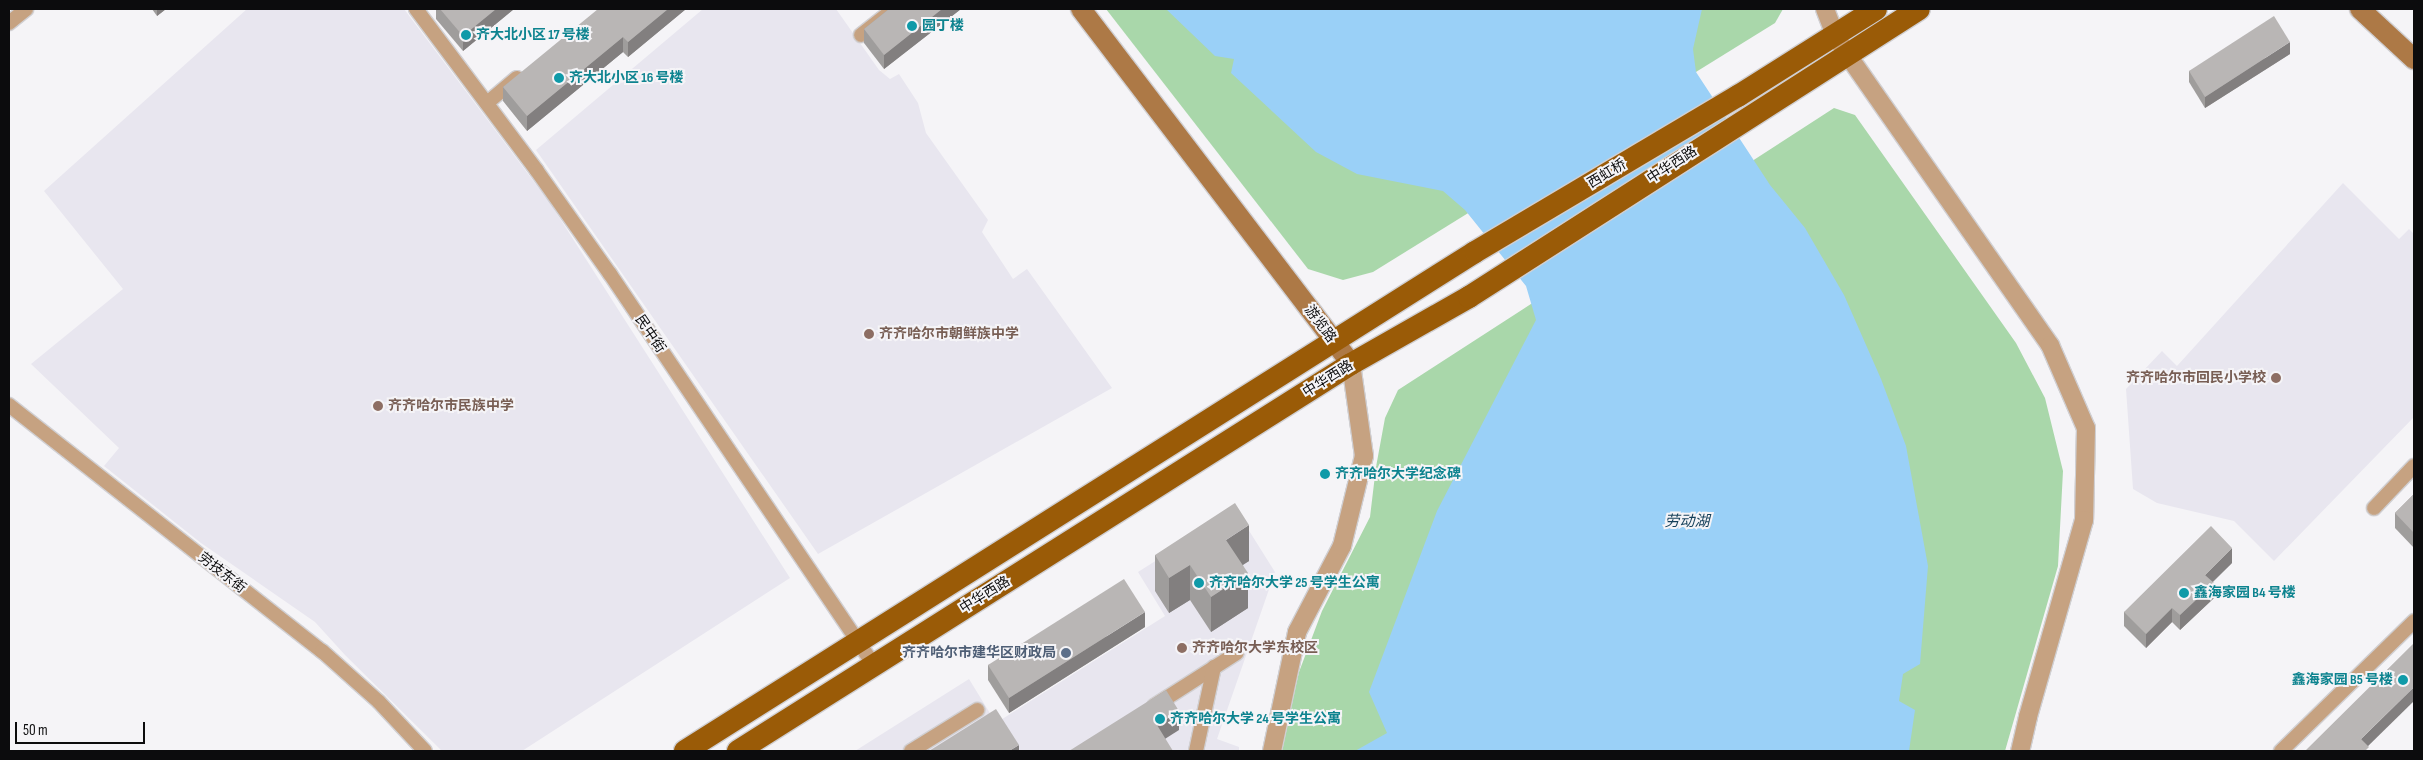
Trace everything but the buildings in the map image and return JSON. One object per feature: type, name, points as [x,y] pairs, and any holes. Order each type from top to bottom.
[{"type":"main road","name":"游览路","points":[[1081,9],[1350,364]]},
{"type":"main road","points":[[1836,35],[1876,9]]},
{"type":"main road","name":"中华西路","points":[[738,751],[1350,364],[1469,297],[1750,115],[1919,9]]},
{"type":"main road","points":[[2360,9],[2414,59]]},
{"type":"main road","name":"西虹桥","points":[[1475,252],[1738,96],[1836,35]]},
{"type":"main road","name":"中华西路","points":[[685,751],[1475,252]]},
{"type":"street","points":[[9,23],[26,9]]},
{"type":"street","points":[[861,35],[894,9]]},
{"type":"street","points":[[1824,9],[1847,54],[2050,345],[2086,428],[2084,520],[2020,751]]},
{"type":"street","name":"民中街","points":[[423,11],[610,274],[874,666]]},
{"type":"street","points":[[487,103],[525,72]]},
{"type":"street","name":"游览路","points":[[1272,751],[1297,632],[1342,546],[1364,456],[1350,364]]},
{"type":"street","name":"劳技东街","points":[[9,405],[322,651],[379,702],[426,751]]},
{"type":"street","points":[[2374,508],[2414,466]]},
{"type":"street","points":[[2281,751],[2414,621]]},
{"type":"street","points":[[1141,715],[1237,652]]},
{"type":"street","points":[[1196,751],[1214,668]]},
{"type":"street","points":[[911,751],[977,710]]},
{"type":"shaded area","name":"齐齐哈尔市民族中学","points":[[247,9],[404,9],[550,203],[790,578],[522,751],[442,751],[345,655],[315,622],[201,543],[104,466],[119,448],[31,364],[123,289],[44,191]]},
{"type":"shaded area","name":"齐齐哈尔市朝鲜族中学","points":[[703,9],[836,9],[879,70],[890,79],[899,74],[918,103],[926,133],[988,220],[982,232],[1013,279],[1027,269],[1112,388],[818,554],[536,150]]},
{"type":"shaded area","name":"齐齐哈尔市回民小学校","points":[[2343,183],[2399,239],[2409,229],[2414,234],[2414,417],[2274,561],[2234,521],[2157,503],[2133,489],[2126,389],[2162,351],[2177,366]]},
{"type":"shaded area","name":"齐齐哈尔大学东校区","points":[[1236,510],[1275,572],[1217,739],[1239,747],[1239,751],[855,751],[969,679],[996,723],[1165,616],[1138,572]]},
{"type":"green space","points":[[1106,9],[1783,9],[1775,23],[1373,272],[1343,280],[1308,269]]},
{"type":"green space","name":"劳动湖","points":[[1834,108],[1855,115],[2016,343],[2045,398],[2063,471],[2058,566],[2005,751],[1280,751],[1299,672],[1322,611],[1370,517],[1376,467],[1385,418],[1398,390]]},
{"type":"water","name":"劳动湖","points":[[1166,9],[1702,9],[1693,49],[1696,72],[1770,185],[1805,228],[1844,295],[1881,379],[1906,446],[1928,566],[1920,664],[1903,674],[1899,701],[1915,710],[1909,751],[1355,751],[1387,733],[1369,692],[1437,511],[1536,320],[1526,286],[1465,210],[1443,191],[1357,174],[1316,152],[1231,73],[1234,59],[1215,56]]},
{"type":"place","name":"园丁楼","points":[[912,26]]},
{"type":"place","name":"齐大北小区 17 号楼","points":[[466,35]]},
{"type":"place","name":"齐大北小区 16 号楼","points":[[559,78]]},
{"type":"place","name":"齐齐哈尔市朝鲜族中学","points":[[869,334]]},
{"type":"place","name":"齐齐哈尔市回民小学校","points":[[2276,378]]},
{"type":"place","name":"齐齐哈尔市民族中学","points":[[378,406]]},
{"type":"place","name":"齐齐哈尔大学纪念碑","points":[[1325,474]]},
{"type":"place","name":"齐齐哈尔大学 25 号学生公寓","points":[[1199,583]]},
{"type":"place","name":"鑫海家园 B4 号楼","points":[[2184,593]]},
{"type":"place","name":"齐齐哈尔大学东校区","points":[[1182,648]]},
{"type":"place","name":"齐齐哈尔市建华区财政局","points":[[1066,653]]},
{"type":"place","name":"鑫海家园 B5 号楼","points":[[2403,680]]},
{"type":"place","name":"齐齐哈尔大学 24 号学生公寓","points":[[1160,719]]}]
